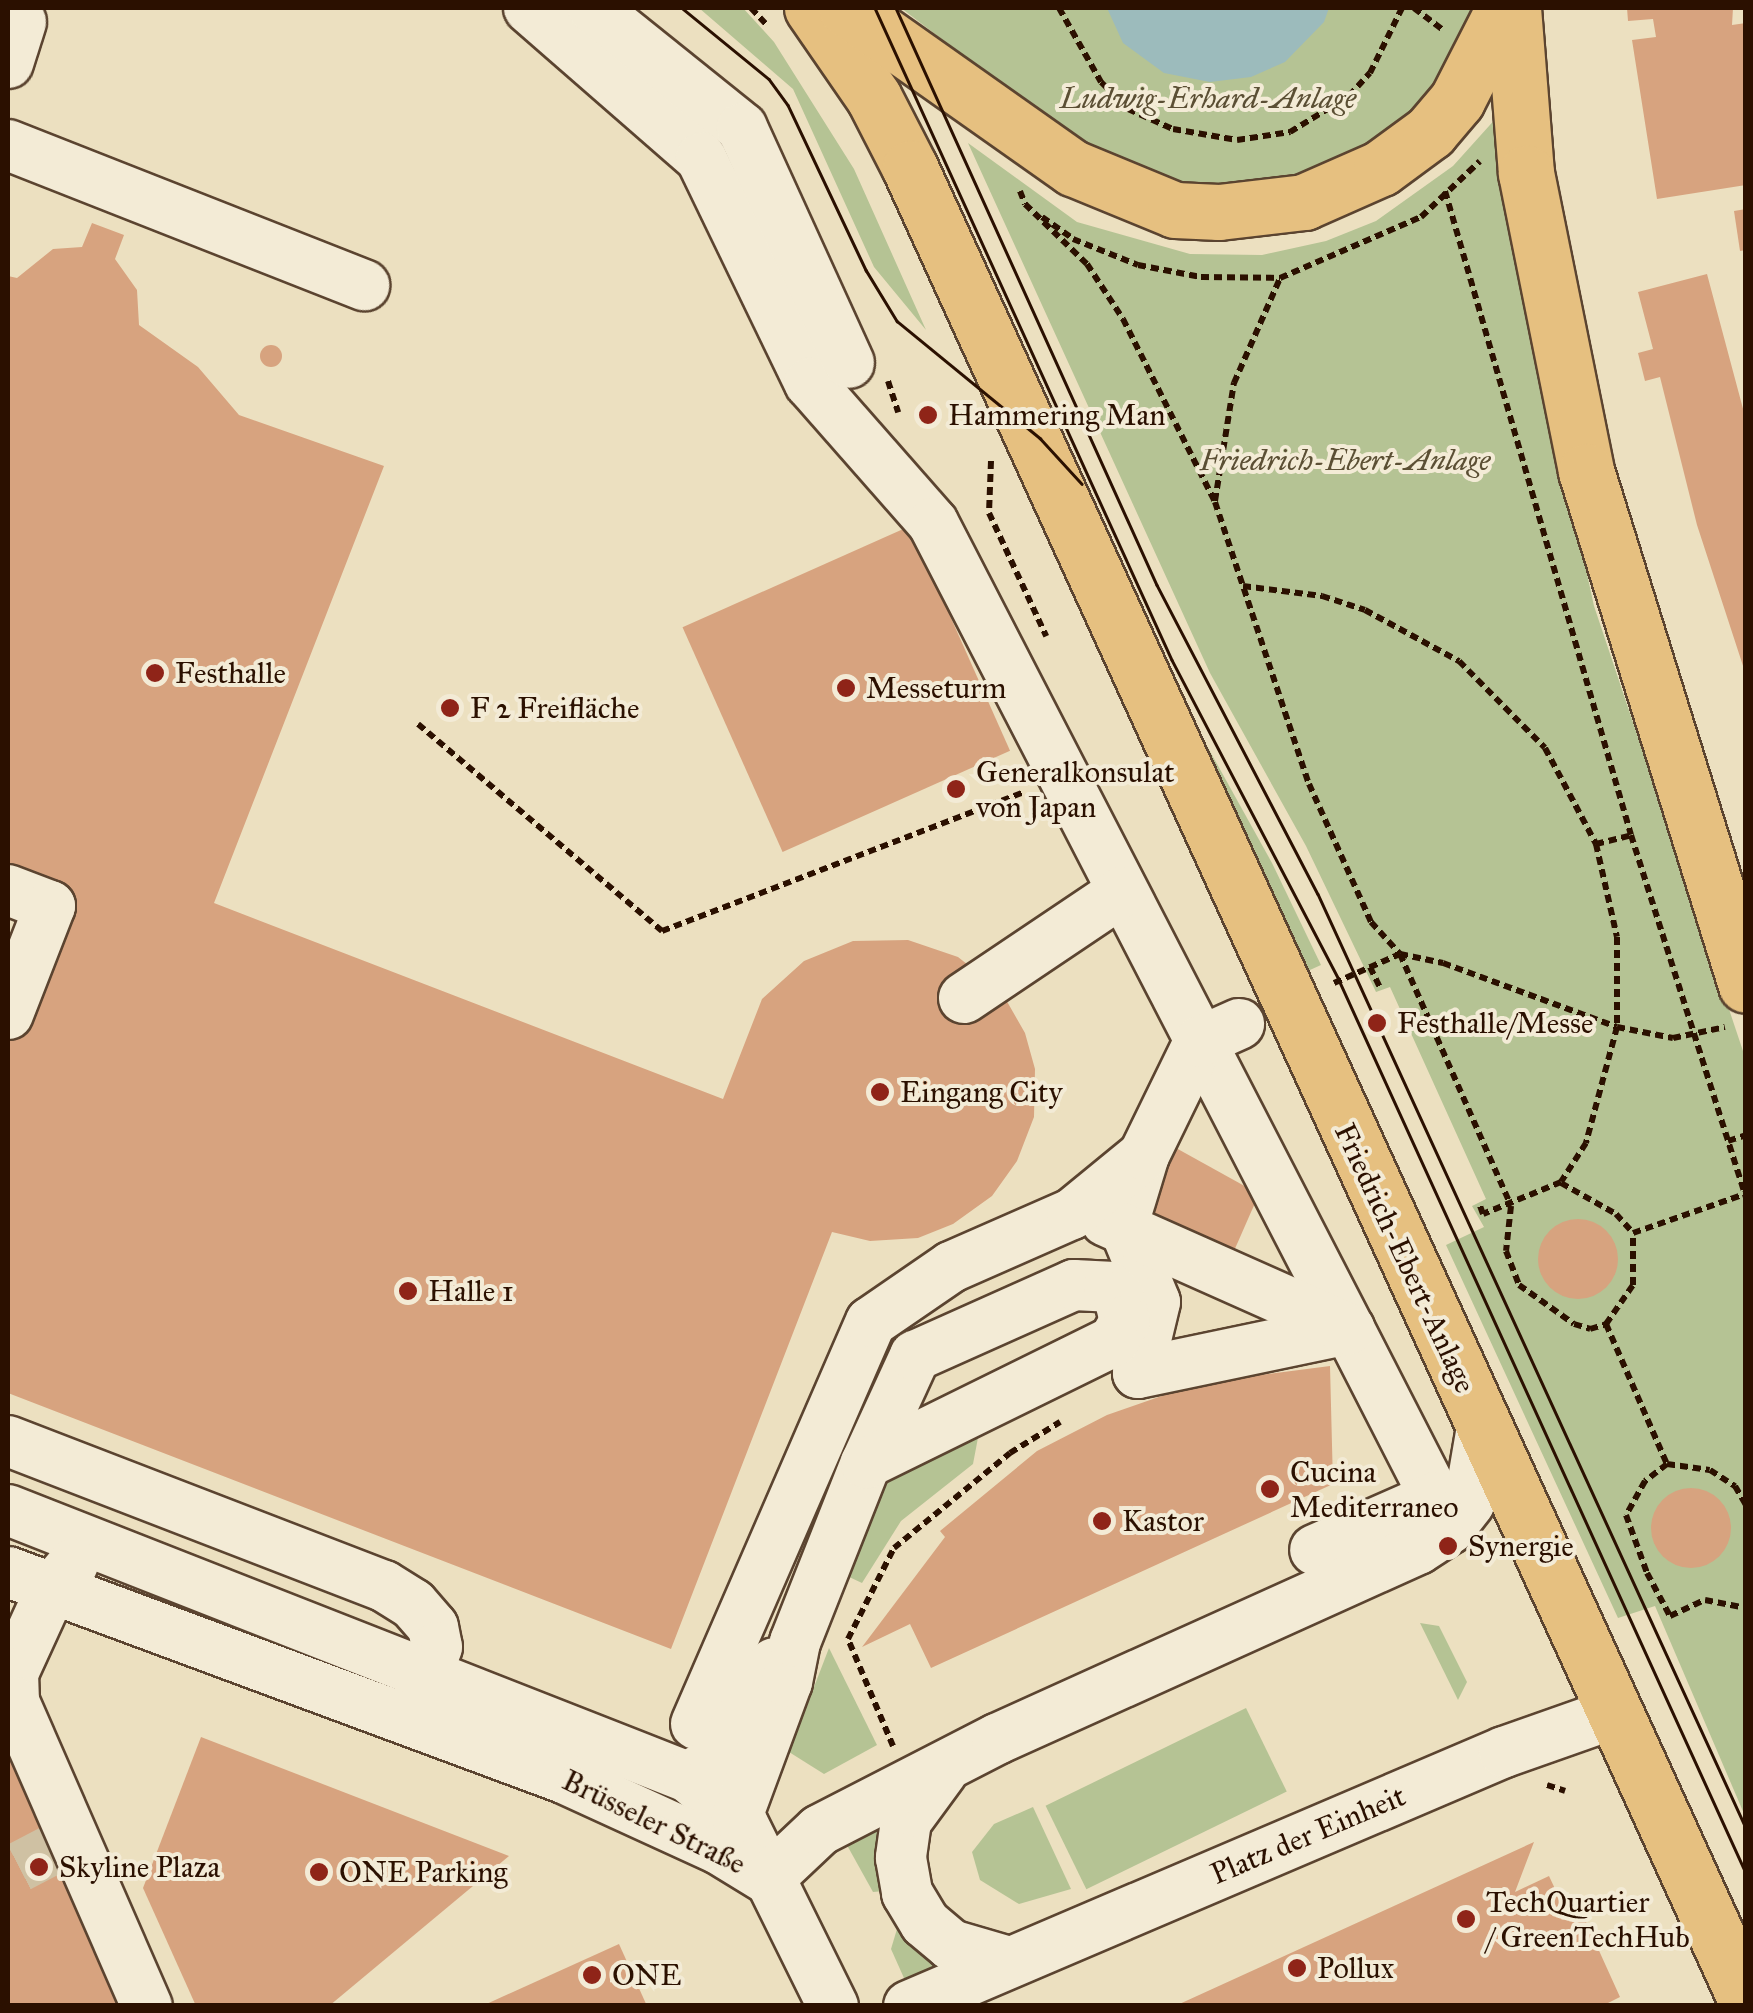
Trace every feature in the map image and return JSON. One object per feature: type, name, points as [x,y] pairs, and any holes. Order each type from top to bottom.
[{"type":"main road","name":"Friedrich-Ebert-Anlage","points":[[812,8],[874,98],[910,168],[1612,1714],[1746,2000]]},
{"type":"main road","points":[[846,8],[1073,168],[1175,210],[1219,212],[1304,202],[1380,168],[1430,132],[1457,100],[1504,8]]},
{"type":"main road","points":[[1514,8],[1526,173],[1586,470],[1730,877],[1746,984]]},
{"type":"street","points":[[529,8],[701,158],[810,383],[933,523],[1122,892],[1219,1033],[1349,1329],[1435,1497],[1316,1550]]},
{"type":"street","points":[[592,8],[742,128],[849,363]]},
{"type":"street","points":[[8,145],[117,206],[364,285]]},
{"type":"street","points":[[8,890],[50,906],[8,1014]]},
{"type":"street","points":[[964,998],[1122,892]]},
{"type":"street","points":[[1219,1033],[1141,1188],[1155,1302],[1138,1373],[1349,1329]]},
{"type":"street","points":[[696,1724],[871,1322],[951,1267],[1141,1188]]},
{"type":"street","points":[[1072,1214],[1141,1188]]},
{"type":"street","points":[[1141,1188],[1349,1329]]},
{"type":"street","points":[[738,1817],[787,1682],[795,1642],[866,1463],[914,1356],[1074,1286],[1109,1288],[1119,1297],[1125,1322],[1106,1346],[866,1463]]},
{"type":"street","name":"Friedrich-Ebert-Anlage","points":[[945,1768],[997,1739],[1418,1548],[1449,1528],[1469,1503],[1482,1428]]},
{"type":"street","points":[[8,1441],[384,1586],[434,1627],[437,1647],[408,1720]]},
{"type":"street","name":"Brüsseler Straße","points":[[8,1510],[428,1672],[688,1778],[738,1817],[768,1880]]},
{"type":"street","points":[[136,1561],[82,1559],[29,1581],[13,1673],[14,1702],[147,2006]]},
{"type":"street","name":"Brüsseler Straße","points":[[29,1581],[580,1785],[719,1849],[768,1880]]},
{"type":"street","points":[[688,1778],[715,1761],[756,1685],[795,1642]]},
{"type":"street","points":[[46,1645],[29,1682],[29,1702],[163,2006]]},
{"type":"street","name":"Platz der Einheit","points":[[910,2006],[1504,1752],[1612,1714]]},
{"type":"street","points":[[36,1756],[61,1845]]},
{"type":"street","points":[[833,2006],[819,1966],[768,1880],[820,1830],[945,1768]]},
{"type":"street","points":[[945,1768],[906,1821],[901,1858],[908,1893],[925,1922],[952,1945],[1006,1962]]},
{"type":"path","points":[[1059,8],[1101,82],[1128,109],[1172,129],[1236,140],[1290,132],[1349,96],[1370,73],[1402,8]]},
{"type":"path","points":[[1016,179],[1025,204],[1087,264],[1123,319],[1215,502],[1309,784],[1371,922],[1400,954],[1511,1206],[1506,1251],[1519,1285],[1574,1324],[1606,1324]]},
{"type":"path","points":[[1446,191],[1631,835],[1745,1196],[1633,1233]]},
{"type":"path","points":[[1215,502],[1234,383],[1280,278]]},
{"type":"path","points":[[989,513],[991,458]]},
{"type":"path","points":[[1242,586],[1322,596],[1365,610],[1458,661],[1545,748],[1596,844],[1617,937],[1617,1026],[1586,1143],[1561,1182],[1484,1214],[1479,1203]]},
{"type":"path","points":[[418,724],[662,930],[1023,792]]},
{"type":"path","points":[[1596,844],[1631,835]]},
{"type":"path","points":[[1355,974],[1400,954],[1443,963],[1617,1026],[1696,1038]]},
{"type":"path","points":[[1370,967],[1381,990]]},
{"type":"path","points":[[1728,1140],[1746,1135]]},
{"type":"path","points":[[1561,1182],[1616,1214],[1633,1233],[1633,1285],[1606,1324]]},
{"type":"path","points":[[1606,1324],[1667,1464]]},
{"type":"path","points":[[896,1752],[848,1639],[894,1548],[1010,1453],[1074,1413]]},
{"type":"path","points":[[1746,1504],[1735,1486],[1710,1470],[1667,1464],[1645,1481],[1626,1516],[1632,1541],[1670,1616],[1705,1600],[1746,1608]]},
{"type":"green space","points":[[699,8],[743,8],[774,42],[854,169],[926,330],[874,267],[793,89]]},
{"type":"green space","name":"Ludwig-Erhard-Anlage","points":[[901,8],[1477,8],[1460,56],[1418,113],[1383,139],[1307,179],[1187,189],[1071,138]]},
{"type":"green space","name":"Friedrich-Ebert-Anlage","points":[[1498,116],[1539,353],[1594,606],[1745,1057],[1745,1816],[1655,1606],[1618,1618],[1446,1245],[1484,1227],[1472,1206],[1486,1199],[1390,987],[1376,992],[1306,846],[1210,673],[968,143],[1077,222],[1190,254],[1262,255],[1326,241],[1376,221],[1453,166]]},
{"type":"green space","points":[[1171,681],[1272,863],[1321,965],[1301,974]]},
{"type":"green space","points":[[981,1422],[973,1464],[901,1521],[862,1583],[847,1576],[886,1474]]},
{"type":"green space","points":[[1420,1623],[1439,1626],[1467,1682],[1458,1700]]},
{"type":"green space","points":[[829,1648],[877,1745],[824,1774],[789,1752]]},
{"type":"green space","points":[[1246,1708],[1287,1792],[1086,1889],[1046,1806]]},
{"type":"green space","points":[[1033,1807],[1071,1889],[1019,1904],[980,1880],[972,1852],[994,1824]]},
{"type":"green space","points":[[899,1815],[884,1891],[873,1892],[843,1838]]},
{"type":"green space","points":[[912,1922],[950,1962],[912,1996],[891,1949],[897,1929]]},
{"type":"water","points":[[1107,8],[1329,8],[1324,22],[1285,62],[1251,77],[1210,82],[1164,73],[1123,43]]},
{"type":"building","points":[[1627,8],[1733,8],[1732,25],[1746,23],[1746,185],[1657,199],[1632,40],[1656,37],[1653,19],[1628,21]]},
{"type":"building","points":[[1746,209],[1746,250],[1740,251],[1734,211]]},
{"type":"building","name":"Halle 1","points":[[92,223],[124,235],[115,259],[137,290],[139,325],[198,367],[239,415],[384,466],[214,903],[723,1099],[762,999],[804,961],[853,941],[908,940],[958,957],[1001,991],[1025,1033],[1035,1069],[1034,1117],[1017,1161],[992,1196],[953,1224],[918,1238],[870,1241],[832,1232],[671,1649],[8,1393],[8,1014],[50,906],[8,890],[8,276],[17,278],[53,249],[82,247]]},
{"type":"building","points":[[1707,274],[1746,420],[1745,672],[1697,525],[1660,377],[1645,381],[1638,353],[1653,349],[1638,292]]},
{"type":"building","points":[[271,345],[279,348],[279,364],[271,367],[263,364],[260,356],[263,348]]},
{"type":"building","name":"Messeturm","points":[[910,526],[1010,751],[783,852],[683,627]]},
{"type":"building","points":[[1176,1148],[1259,1194],[1230,1260],[1144,1226]]},
{"type":"building","points":[[1578,1219],[1593,1222],[1606,1231],[1615,1244],[1615,1274],[1606,1287],[1593,1296],[1578,1299],[1563,1296],[1550,1287],[1541,1274],[1538,1259],[1541,1244],[1550,1231],[1563,1222]]},
{"type":"building","name":"Kastor","points":[[1330,1366],[1333,1484],[931,1668],[910,1624],[862,1647],[945,1537],[940,1531],[1037,1451],[1107,1415],[1199,1383]]},
{"type":"building","points":[[1691,1488],[1706,1491],[1719,1500],[1728,1513],[1728,1543],[1719,1556],[1706,1565],[1691,1568],[1676,1565],[1663,1556],[1654,1543],[1651,1528],[1654,1513],[1663,1500],[1676,1491]]},
{"type":"building","name":"Skyline Plaza","points":[[8,1736],[134,2006],[8,2006]]},
{"type":"building","name":"ONE Parking","points":[[201,1737],[509,1856],[329,2006],[196,2006],[143,1888]]},
{"type":"building","name":"TechQuartier / GreenTechHub","points":[[1534,1842],[1515,1892],[1549,1876],[1564,1908],[1577,1902],[1620,1997],[1602,2006],[1175,2006]]},
{"type":"building","name":"ONE","points":[[619,1944],[647,2006],[482,2006]]},
{"type":"tunnel","points":[[19,1867],[61,1845]]},
{"type":"tram line","points":[[682,8],[769,79],[788,105],[866,270],[897,321],[1040,438],[1082,484]]},
{"type":"tram line","points":[[875,8],[1172,660],[1339,980],[1746,1873]]},
{"type":"tram line","points":[[896,8],[1157,585],[1318,894],[1746,1828]]},
{"type":"place","name":"Hammering Man","points":[[928,415]]},
{"type":"place","name":"Festhalle","points":[[155,673]]},
{"type":"place","name":"Messeturm","points":[[846,688]]},
{"type":"place","name":"F 2 Freifläche","points":[[450,708]]},
{"type":"place","name":"Generalkonsulat von Japan","points":[[956,789]]},
{"type":"place","name":"Festhalle/Messe","points":[[1377,1023]]},
{"type":"place","name":"Eingang City","points":[[880,1092]]},
{"type":"place","name":"Halle 1","points":[[408,1291]]},
{"type":"place","name":"Cucina Mediterraneo","points":[[1270,1489]]},
{"type":"place","name":"Kastor","points":[[1102,1521]]},
{"type":"place","name":"Synergie","points":[[1448,1546]]},
{"type":"place","name":"Skyline Plaza","points":[[39,1867]]},
{"type":"place","name":"ONE Parking","points":[[319,1872]]},
{"type":"place","name":"TechQuartier / GreenTechHub","points":[[1466,1919]]},
{"type":"place","name":"Pollux","points":[[1297,1968]]},
{"type":"place","name":"ONE","points":[[592,1975]]}]
